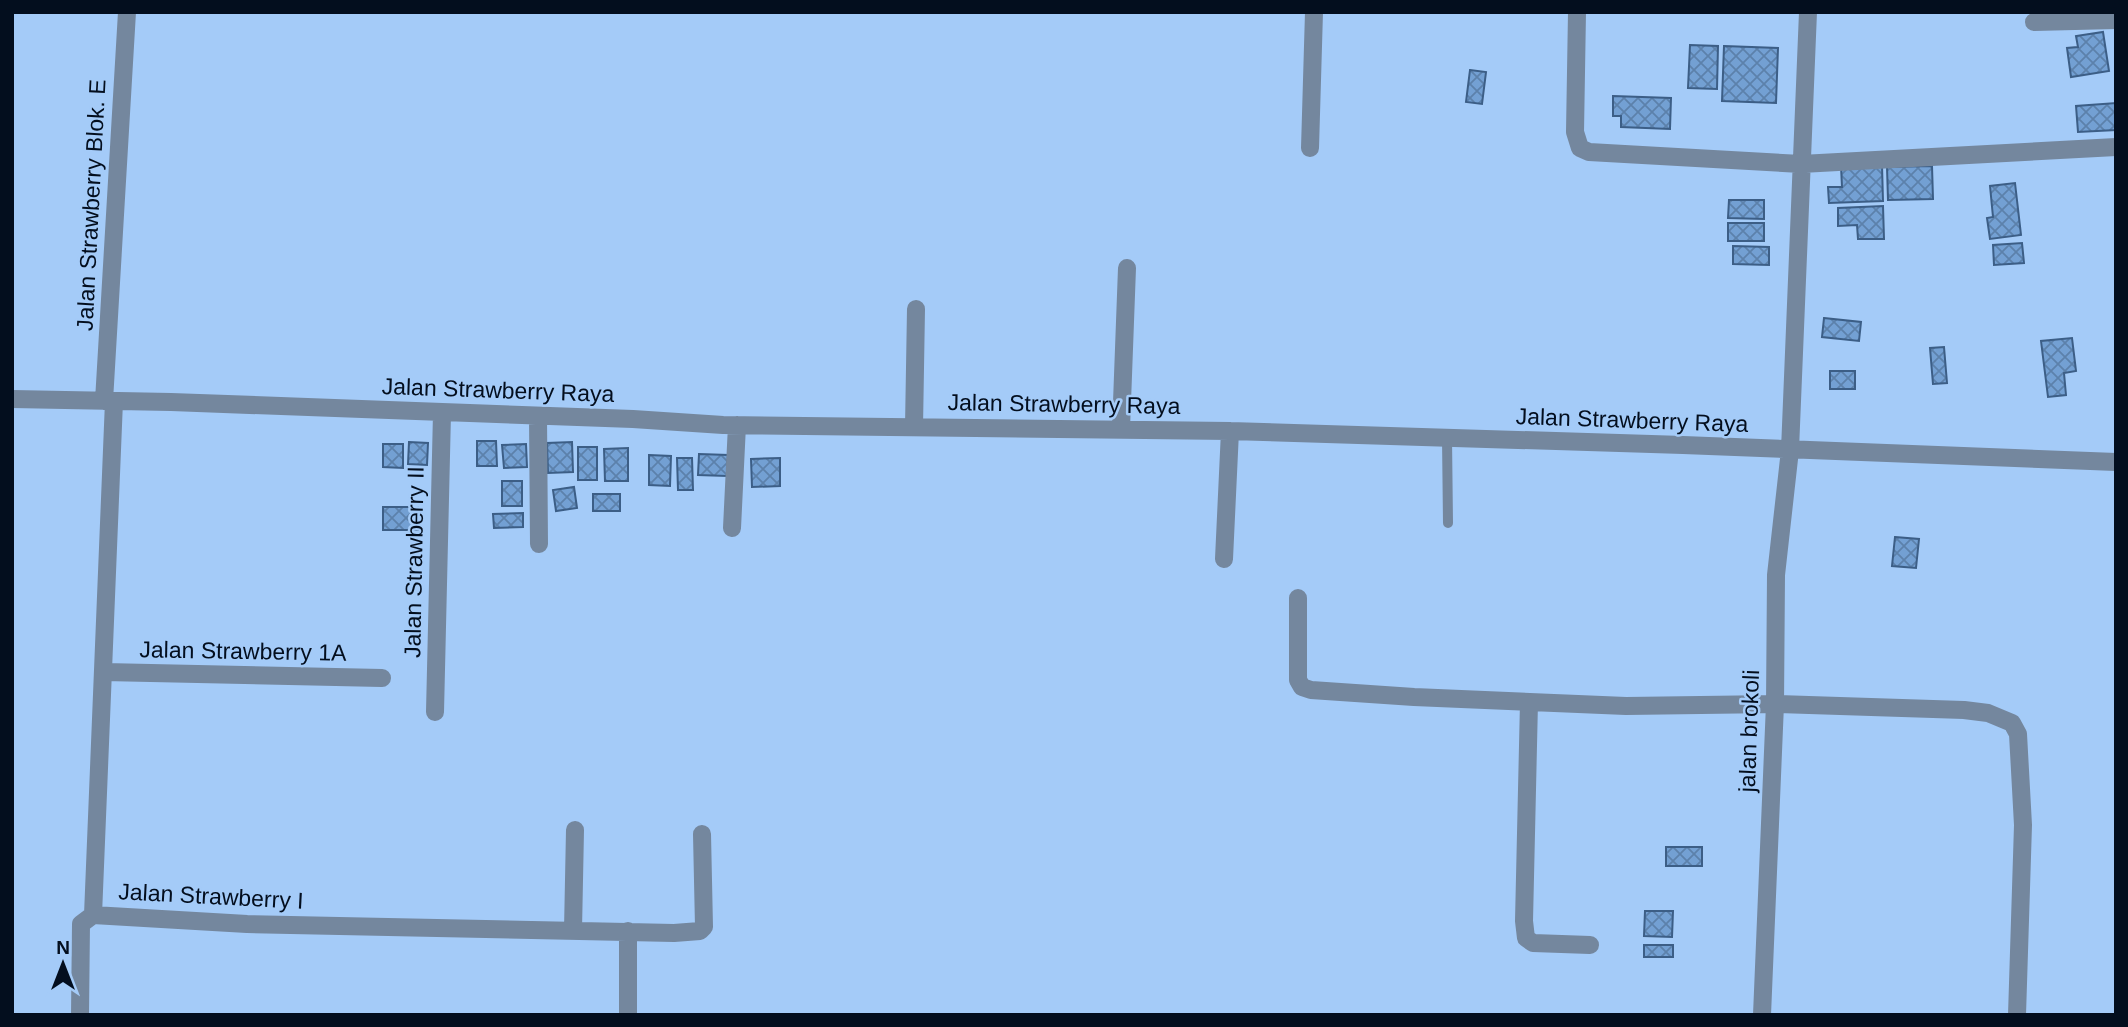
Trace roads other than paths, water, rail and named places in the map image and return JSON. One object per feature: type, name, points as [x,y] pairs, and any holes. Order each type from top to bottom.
[{"type":"street","name":"Jalan Strawberry Blok. E","points":[[109,401],[127,12]]},
{"type":"street","points":[[1310,148],[1314,12]]},
{"type":"street","points":[[1577,12],[1575,132],[1580,148],[1589,152],[1801,164],[2116,147]]},
{"type":"street","name":"jalan brokoli","points":[[1762,1015],[1775,704],[1776,575],[1790,450],[1808,12]]},
{"type":"street","points":[[2034,22],[2116,20]]},
{"type":"street","points":[[1121,429],[1126,268]]},
{"type":"street","points":[[914,427],[916,309]]},
{"type":"street","name":"Jalan Strawberry Raya","points":[[12,399],[737,425],[1230,431],[2116,462]]},
{"type":"street","name":"Jalan Strawberry I","points":[[109,401],[104,672],[93,915],[247,924],[686,933],[700,931],[704,927],[702,834]]},
{"type":"street","name":"Jalan Strawberry II","points":[[435,712],[442,413]]},
{"type":"street","points":[[538,416],[539,544]]},
{"type":"street","points":[[732,528],[737,425]]},
{"type":"street","points":[[1224,559],[1230,431]]},
{"type":"street","points":[[1298,598],[1298,680],[1302,687],[1311,690],[1626,706],[1775,704],[1965,710],[1988,713],[2012,723],[2018,734],[2023,825],[2017,1015]]},
{"type":"street","name":"Jalan Strawberry 1A","points":[[104,672],[382,678]]},
{"type":"street","points":[[1529,702],[1524,921],[1526,938],[1533,943],[1590,945]]},
{"type":"street","points":[[573,930],[575,830]]},
{"type":"street","points":[[80,1015],[82,924],[93,915]]},
{"type":"street","points":[[628,931],[628,1015]]},
{"type":"lane","points":[[1447,438],[1448,523]]}]
